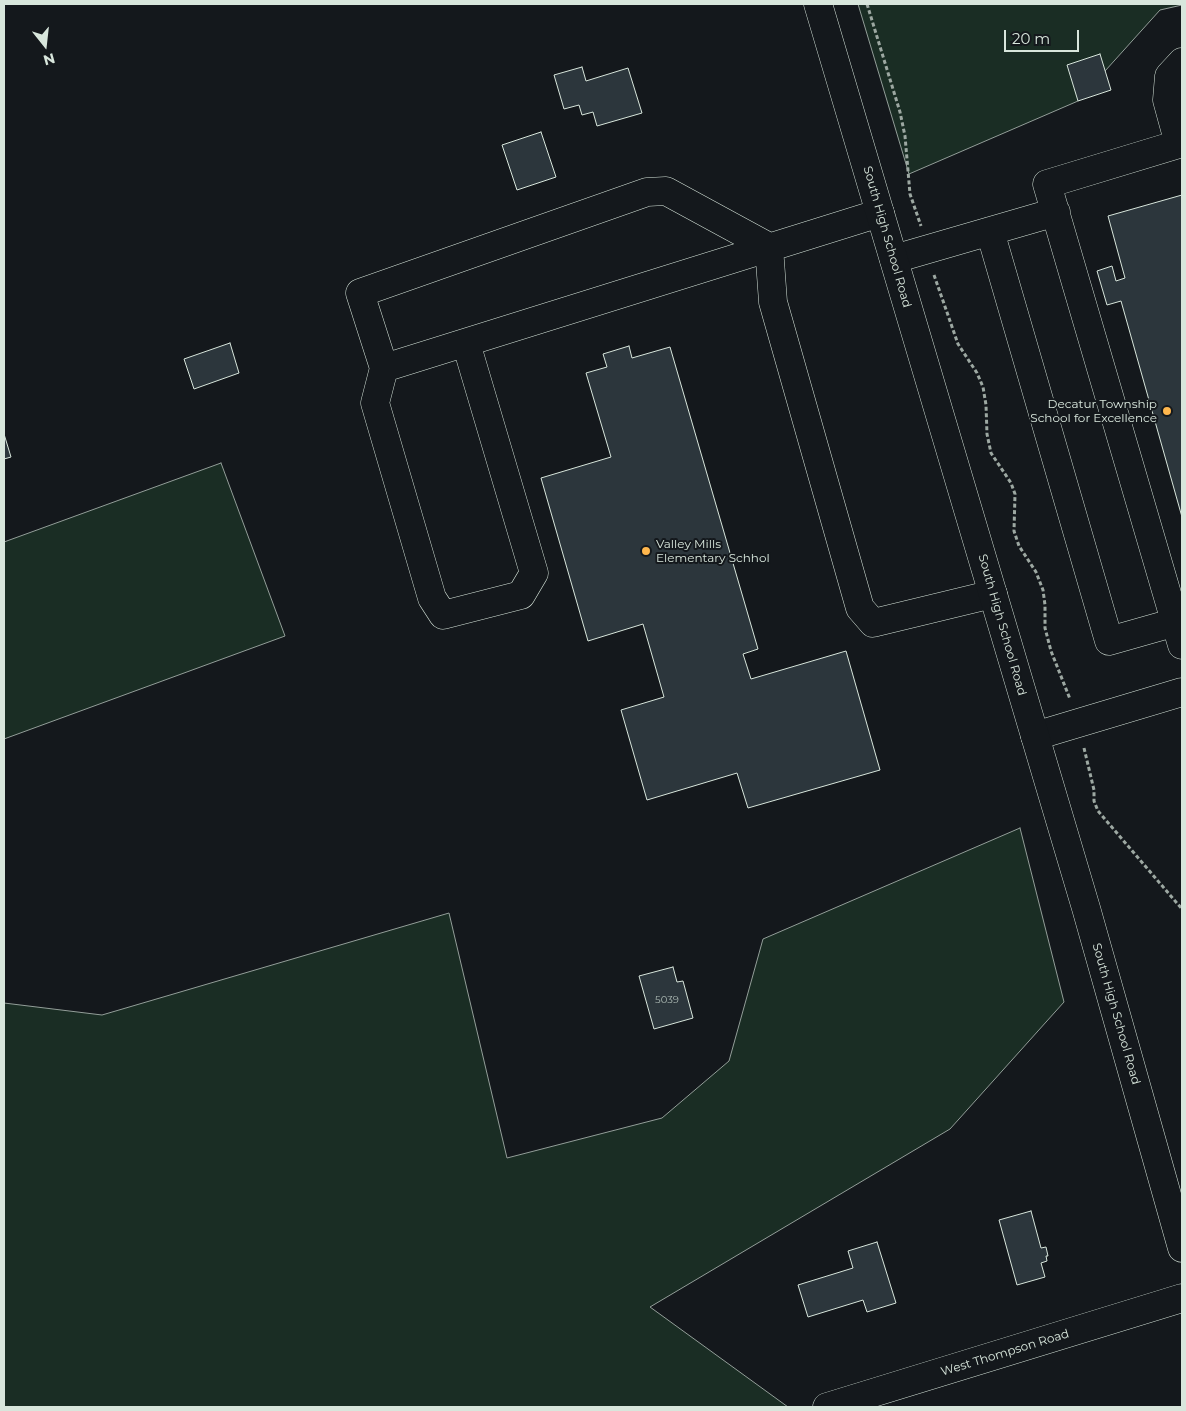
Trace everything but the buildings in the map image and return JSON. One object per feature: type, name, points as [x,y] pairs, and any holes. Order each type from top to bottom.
[{"type":"main road","name":"South High School Road","points":[[818,4],[1086,908],[1182,1248]]},
{"type":"main road","points":[[990,231],[1109,641],[1179,633],[1047,184],[1181,144],[1167,100],[1169,76],[1182,62]]},
{"type":"main road","points":[[466,343],[534,573],[521,595],[443,615],[432,598],[375,403],[384,368],[360,293],[648,192],[666,191],[769,247]]},
{"type":"main road","points":[[894,259],[1056,212]]},
{"type":"main road","points":[[384,368],[880,213]]},
{"type":"main road","points":[[769,247],[773,302],[860,608],[873,623],[993,594]]},
{"type":"main road","points":[[1035,736],[1182,692]]},
{"type":"main road","name":"West Thompson Road","points":[[827,1407],[1182,1298]]},
{"type":"path","points":[[867,4],[906,136],[910,194],[920,224]]},
{"type":"path","points":[[934,274],[958,344],[977,373],[983,388],[991,453],[1011,482],[1015,494],[1014,531],[1018,546],[1036,572],[1043,590],[1047,636],[1073,708]]},
{"type":"path","points":[[1083,742],[1094,790],[1094,801],[1098,811],[1182,909]]},
{"type":"green space","points":[[858,4],[1182,5],[1160,10],[1078,101],[909,174]]},
{"type":"green space","points":[[221,463],[285,636],[4,739],[4,542]]},
{"type":"green space","points":[[1020,828],[1064,1002],[950,1129],[650,1307],[788,1407],[4,1407],[4,1003],[102,1015],[449,913],[507,1158],[662,1118],[729,1061],[763,939]]},
{"type":"place","name":"Decatur Township School for Excellence","points":[[1167,411]]},
{"type":"place","name":"Valley Mills Elementary Schhol","points":[[646,551]]}]
